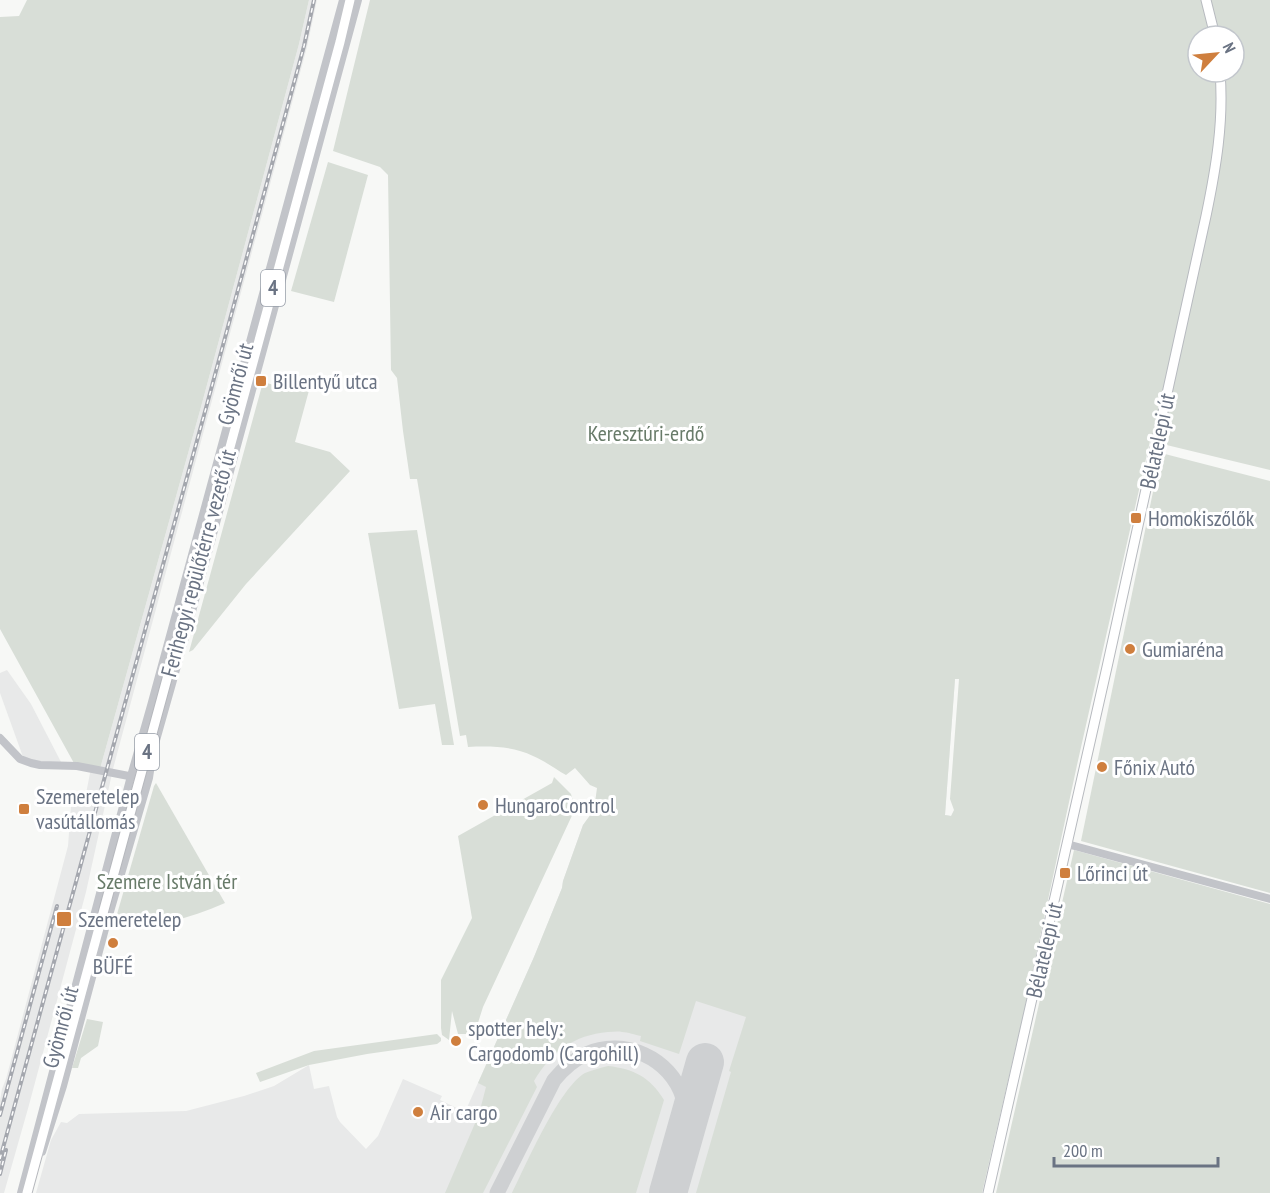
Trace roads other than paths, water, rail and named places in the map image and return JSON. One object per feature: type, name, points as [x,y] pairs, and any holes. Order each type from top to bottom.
[{"type":"main road","name":"Ferihegyi repülőtérre vezető út","points":[[28,1193],[350,0]]},
{"type":"main road","points":[[1206,0],[1212,24]]},
{"type":"main road","name":"Bélatelepi út","points":[[988,1193],[1156,448],[1212,187],[1219,145],[1221,84]]},
{"type":"main road","name":"Ferihegyi repülőtérre vezető út","points":[[21,1193],[46,1125]]},
{"type":"street","name":"Gyömrői út","points":[[21,1193],[129,786],[127,772],[138,750],[344,0]]},
{"type":"street","name":"Gyömrői út","points":[[28,1193],[61,1093],[358,0]]},
{"type":"street","points":[[0,738],[20,759],[31,764],[70,765],[127,772],[148,778]]},
{"type":"street","points":[[127,772],[149,768]]},
{"type":"street","points":[[127,772],[129,786]]},
{"type":"street","points":[[1067,844],[1270,899]]},
{"type":"railway","points":[[0,1159],[206,408],[304,46],[314,0]]},
{"type":"railway","points":[[0,1115],[57,906]]},
{"type":"railway","points":[[0,1174],[6,1150]]},
{"type":"place","name":"Billentyű utca","points":[[261,381]]},
{"type":"place","name":"Homokiszőlők","points":[[1136,518]]},
{"type":"place","name":"Gumiaréna","points":[[1130,649]]},
{"type":"place","name":"Főnix Autó","points":[[1102,767]]},
{"type":"place","name":"HungaroControl","points":[[483,805]]},
{"type":"place","name":"Szemeretelep vasútállomás","points":[[24,809]]},
{"type":"place","name":"Lőrinci út","points":[[1065,873]]},
{"type":"place","name":"Szemeretelep","points":[[64,919]]},
{"type":"place","name":"BÜFÉ","points":[[113,943]]},
{"type":"place","name":"spotter hely: Cargodomb (Cargohill)","points":[[456,1041]]},
{"type":"place","name":"Air cargo","points":[[418,1112]]},
{"type":"park label","name":"Keresztúri-erdő","points":[[646,433]]},
{"type":"park label","name":"Szemere István tér","points":[[167,881]]}]
